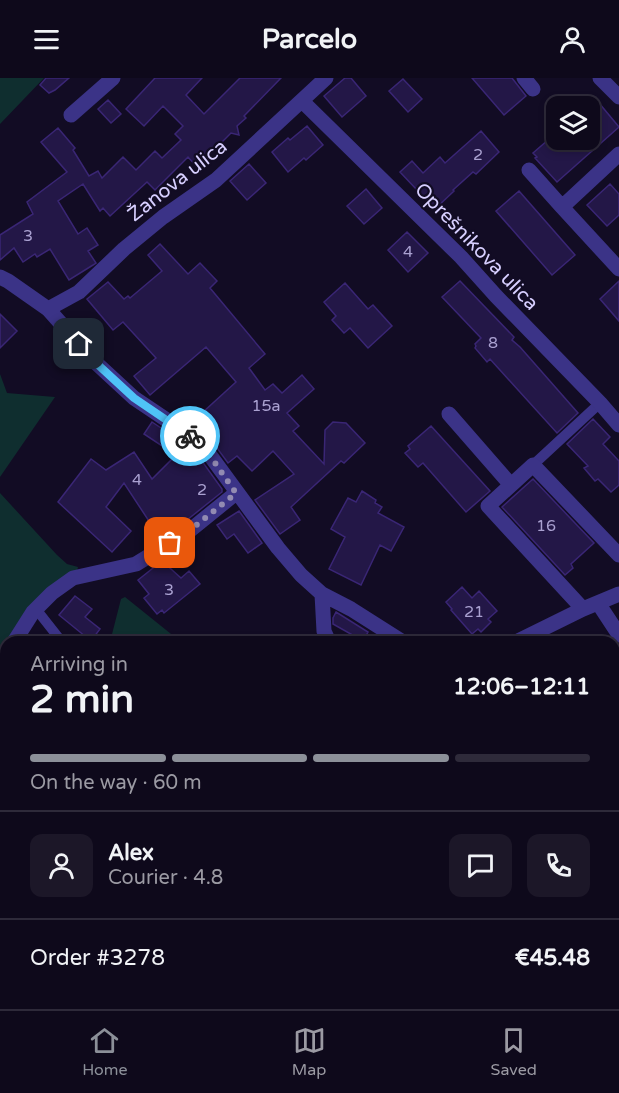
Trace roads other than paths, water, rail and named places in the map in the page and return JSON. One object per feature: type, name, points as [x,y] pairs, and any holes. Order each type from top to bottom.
[{"type":"street","points":[[71,115],[113,78]]},
{"type":"street","name":"Žanova ulica","points":[[48,309],[79,292],[124,249],[163,217],[216,180],[326,78]]},
{"type":"street","points":[[600,78],[619,98]]},
{"type":"street","name":"Oprešnikova ulica","points":[[302,101],[461,257],[619,425]]},
{"type":"street","points":[[562,207],[619,154]]},
{"type":"street","points":[[529,170],[619,269]]},
{"type":"street","points":[[0,277],[48,309],[95,362],[134,398],[201,443],[236,493],[301,575],[322,594],[394,636]]},
{"type":"street","points":[[449,414],[511,485]]},
{"type":"street","points":[[619,555],[533,465],[488,506],[619,635]]},
{"type":"street","points":[[18,636],[36,609],[52,593],[73,578],[136,564],[188,532],[236,493]]},
{"type":"street","points":[[322,594],[326,636]]},
{"type":"street","points":[[528,636],[619,594]]},
{"type":"lane","points":[[533,465],[600,403]]},
{"type":"lane","points":[[36,609],[57,636]]}]
